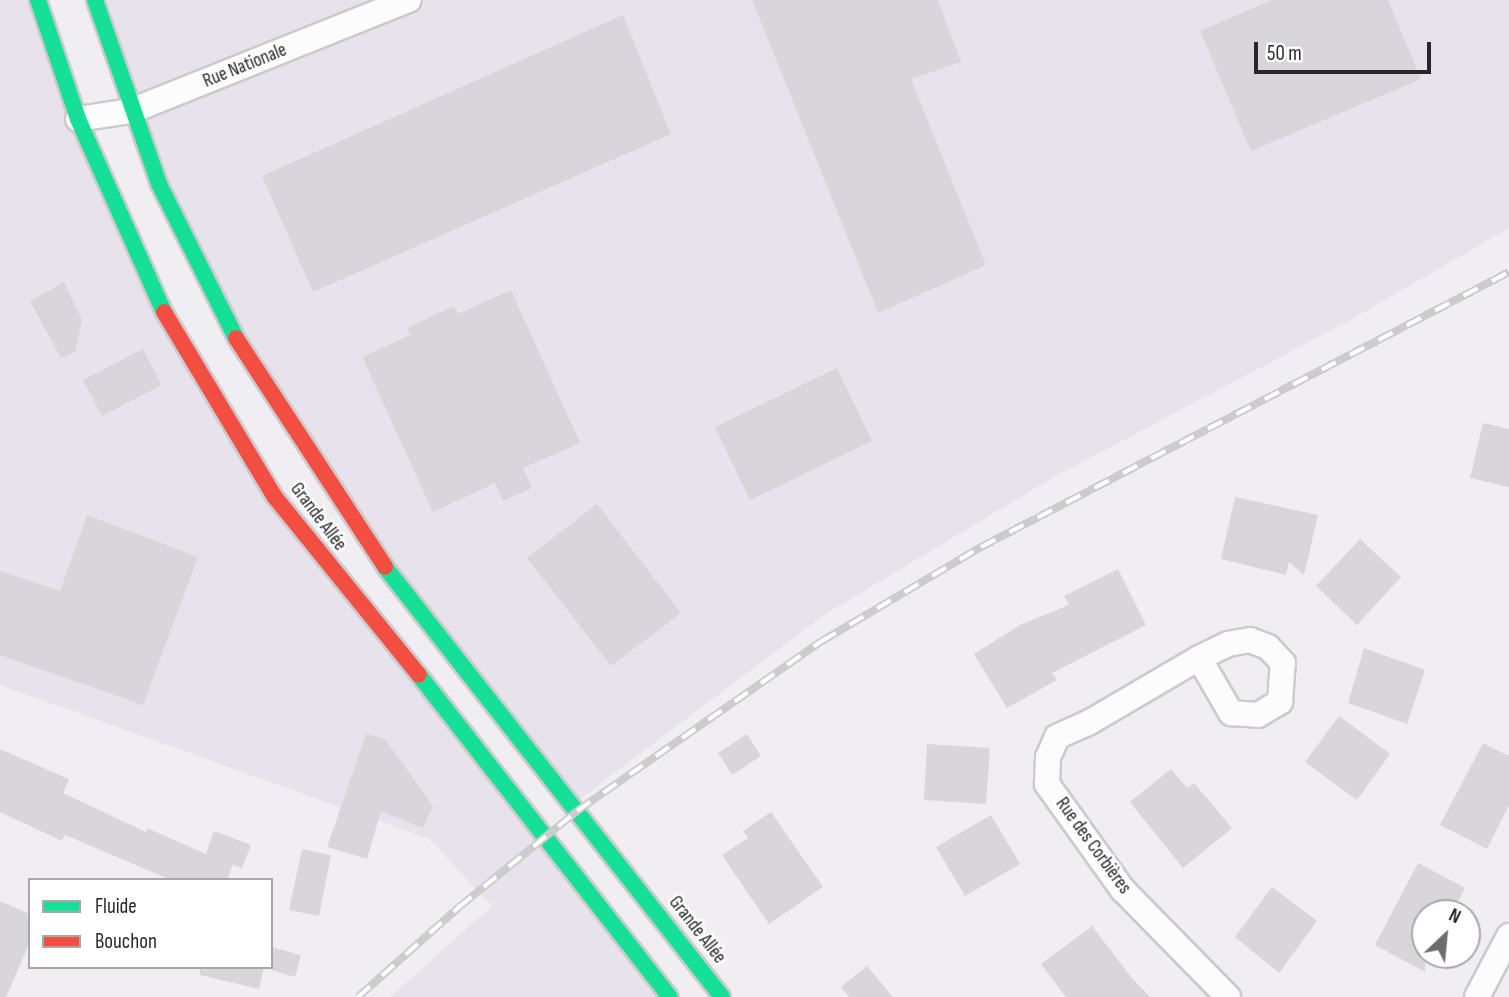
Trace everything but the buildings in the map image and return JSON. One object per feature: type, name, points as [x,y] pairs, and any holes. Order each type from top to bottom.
[{"type":"street","name":"Grande Allée","points":[[38,0],[78,119],[158,302],[233,414],[274,496],[360,607],[548,835],[670,997]]},
{"type":"street","name":"Grande Allée","points":[[94,0],[131,111],[174,216],[264,396],[394,580],[722,997]]},
{"type":"street","name":"Rue Nationale","points":[[78,119],[131,111],[409,0]]},
{"type":"street","points":[[360,607],[394,580]]},
{"type":"street","name":"Rue des Corbières","points":[[1199,658],[1057,737],[1048,757],[1047,784],[1123,890],[1228,997]]},
{"type":"street","points":[[1477,997],[1509,936]]},
{"type":"shaded area","points":[[0,0],[38,0],[158,302],[274,495],[670,997],[390,997],[492,906],[429,839],[0,685]]},
{"type":"shaded area","points":[[107,0],[1509,0],[1509,228],[1354,318],[1052,478],[824,615],[572,805],[394,581],[174,216]]},
{"type":"railway","points":[[358,997],[459,907],[577,811],[822,641],[981,547],[1509,272]]},
{"type":"traffic: fast","points":[[38,0],[78,119],[164,312]]},
{"type":"traffic: fast","points":[[95,0],[159,184],[236,338]]},
{"type":"traffic: fast","points":[[385,567],[722,997]]},
{"type":"traffic: fast","points":[[419,675],[670,997]]},
{"type":"traffic: jam","points":[[164,312],[274,496],[419,675]]},
{"type":"traffic: jam","points":[[236,338],[385,567]]}]
